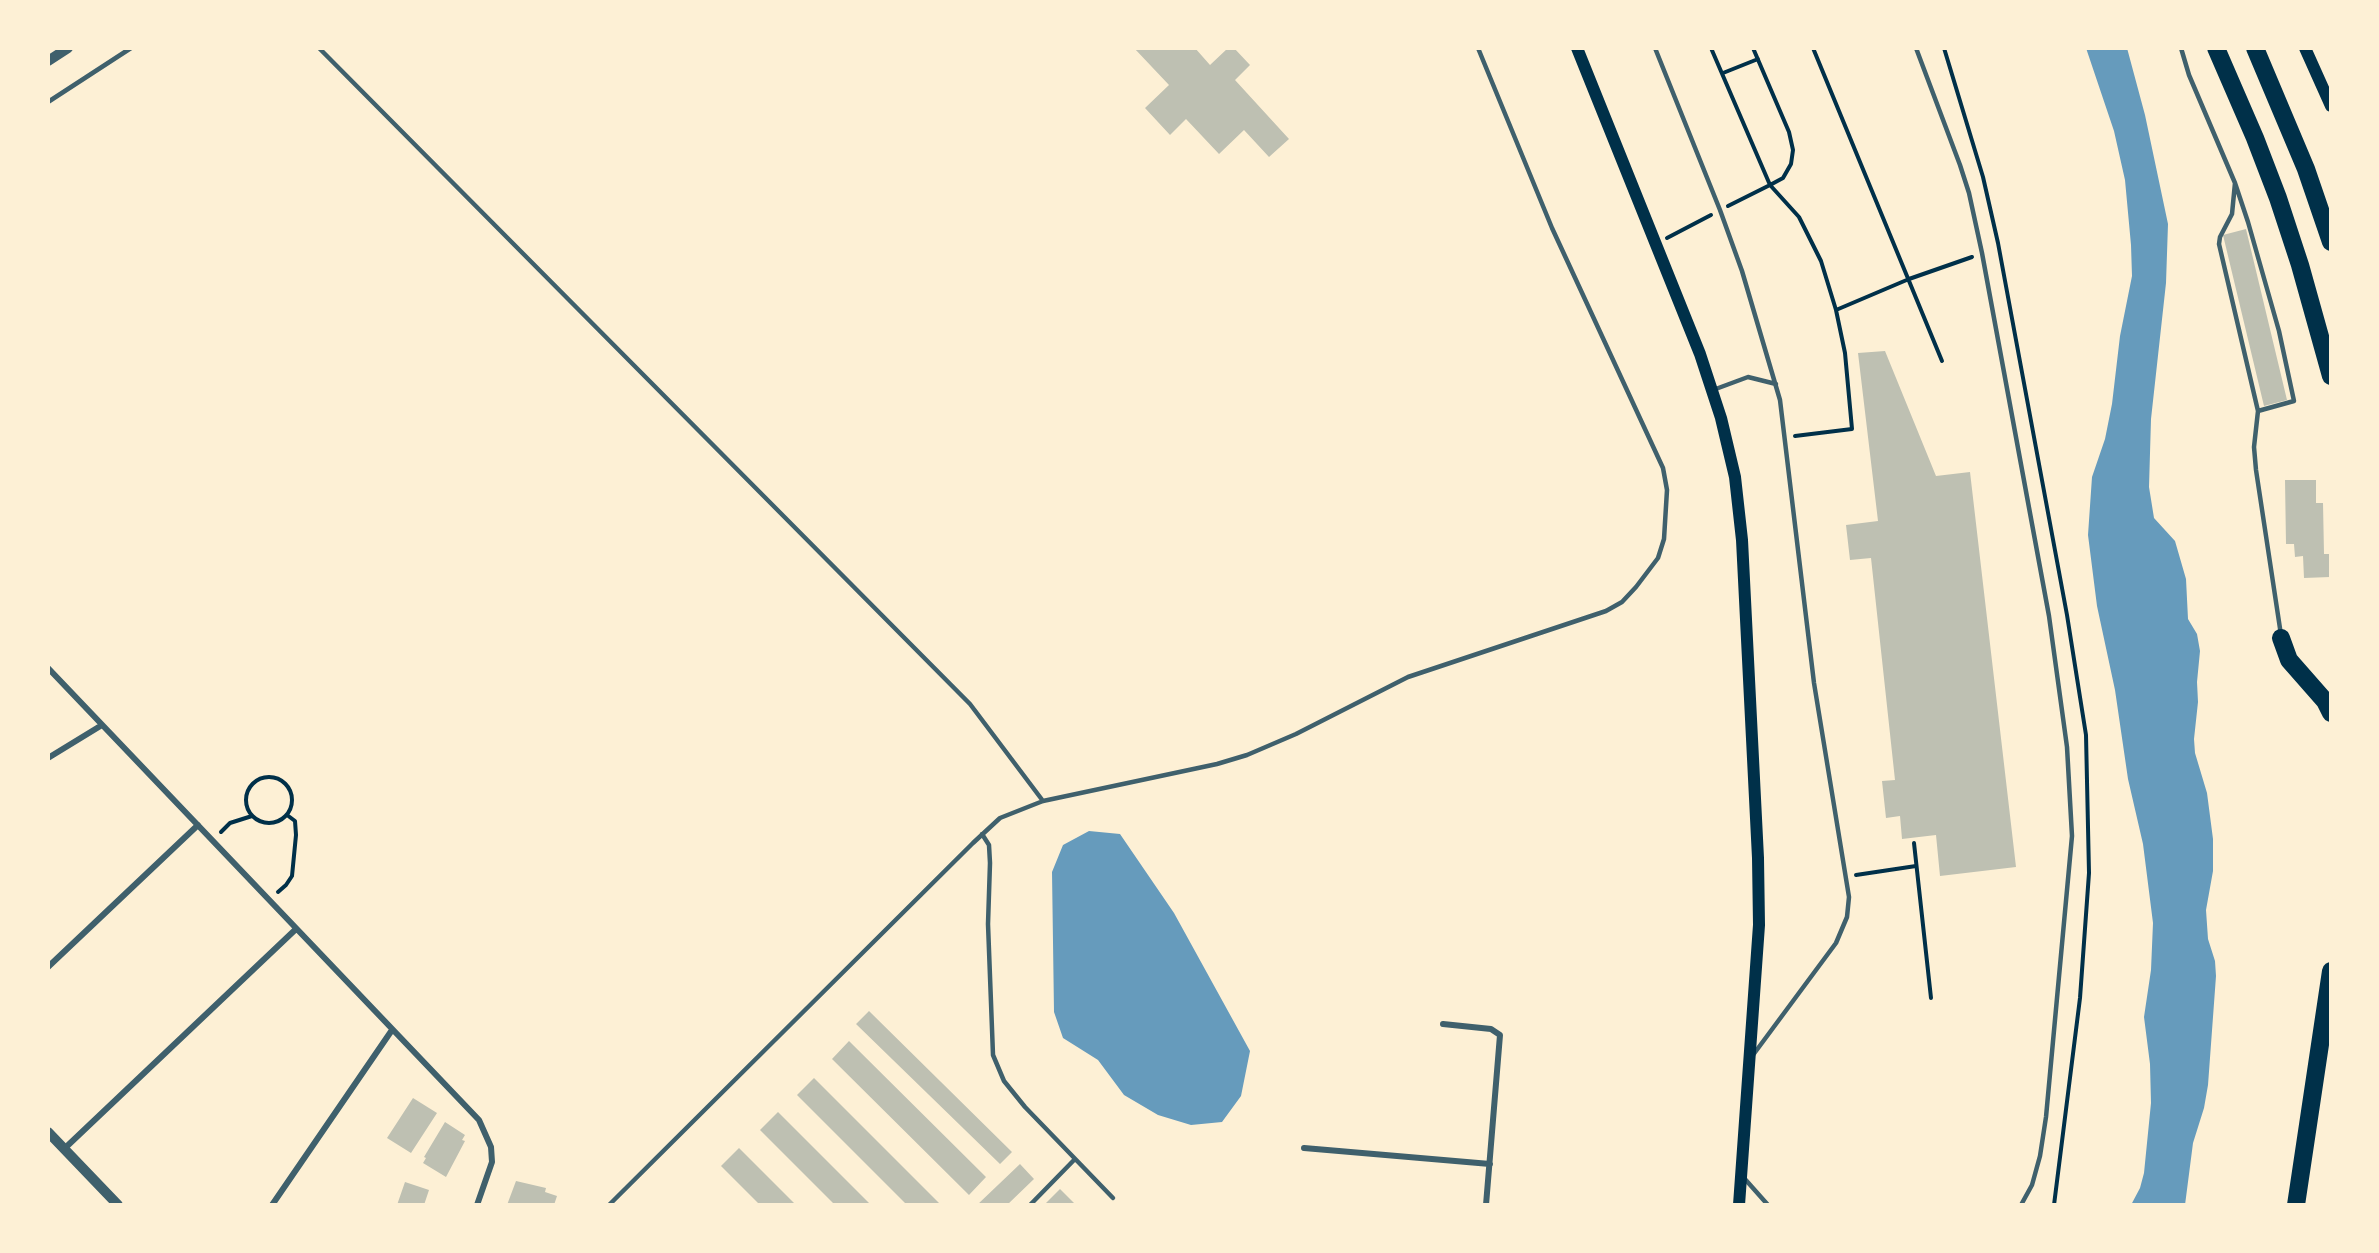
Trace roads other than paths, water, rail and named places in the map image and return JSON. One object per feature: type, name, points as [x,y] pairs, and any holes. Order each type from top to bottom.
[{"type":"highway","points":[[2216,48],[2278,198],[2331,376]]},
{"type":"highway","points":[[2256,48],[2306,169],[2331,242]]},
{"type":"highway","points":[[2281,638],[2289,660],[2325,701],[2331,713]]},
{"type":"highway","points":[[2296,1205],[2331,970]]},
{"type":"main road","points":[[1576,48],[1713,390],[1735,477],[1742,540],[1758,858],[1759,925],[1738,1205]]},
{"type":"main road","points":[[2305,48],[2331,106]]},
{"type":"street","points":[[48,61],[68,48]]},
{"type":"street","points":[[48,668],[479,1120],[487,1134],[492,1162],[477,1205]]},
{"type":"street","points":[[48,758],[102,725]]},
{"type":"street","points":[[48,968],[198,825]]},
{"type":"street","points":[[64,1149],[296,929]]},
{"type":"street","points":[[1443,1024],[1491,1029],[1500,1035],[1486,1205]]},
{"type":"street","points":[[272,1205],[392,1029]]},
{"type":"street","points":[[48,1132],[118,1205]]},
{"type":"street","points":[[1304,1148],[1490,1164]]},
{"type":"lane","points":[[48,102],[131,48]]},
{"type":"lane","points":[[319,48],[970,704],[1043,801]]},
{"type":"lane","points":[[609,1205],[1000,818],[1043,801],[1217,764],[1247,755],[1296,735],[1408,677],[1606,611],[1622,602],[1658,558],[1667,519],[1667,490],[1663,468],[1552,228],[1478,48]]},
{"type":"lane","points":[[1655,48],[1742,270],[1776,384],[1785,437],[1814,683],[1849,897],[1847,918],[1836,943],[1749,1060]]},
{"type":"lane","points":[[1916,48],[1960,165],[1969,193],[1982,253],[2049,616],[2070,789],[2072,836],[2070,872],[2046,1117],[2040,1156],[2032,1185],[2021,1205]]},
{"type":"lane","points":[[2181,48],[2189,75],[2235,183],[2263,273],[2294,400],[2258,411]]},
{"type":"lane","points":[[2235,183],[2235,202],[2232,214],[2220,237],[2220,252],[2258,411],[2254,447],[2256,470],[2281,638]]},
{"type":"lane","points":[[1713,390],[1748,377],[1776,384]]},
{"type":"lane","points":[[982,834],[989,845],[990,863],[988,924],[993,1054],[1004,1081],[1024,1107],[1113,1198]]},
{"type":"lane","points":[[1030,1205],[1075,1159]]},
{"type":"lane","points":[[1741,1174],[1768,1205]]},
{"type":"water","points":[[2086,48],[2127,48],[2145,115],[2168,224],[2166,283],[2151,419],[2149,487],[2154,518],[2175,541],[2186,579],[2188,619],[2197,634],[2200,651],[2194,739],[2195,753],[2207,793],[2213,839],[2213,871],[2206,910],[2208,939],[2215,961],[2216,976],[2208,1085],[2204,1108],[2193,1143],[2185,1205],[2131,1205],[2140,1188],[2144,1173],[2151,1103],[2150,1064],[2144,1017],[2151,970],[2153,923],[2143,844],[2128,779],[2115,690],[2097,606],[2088,535],[2092,477],[2105,439],[2112,404],[2120,336],[2132,276],[2131,245],[2125,180],[2114,131]]},
{"type":"water","points":[[1089,831],[1120,834],[1174,913],[1250,1051],[1241,1096],[1222,1122],[1191,1125],[1158,1115],[1124,1095],[1098,1060],[1063,1038],[1054,1012],[1052,872],[1063,845]]}]
